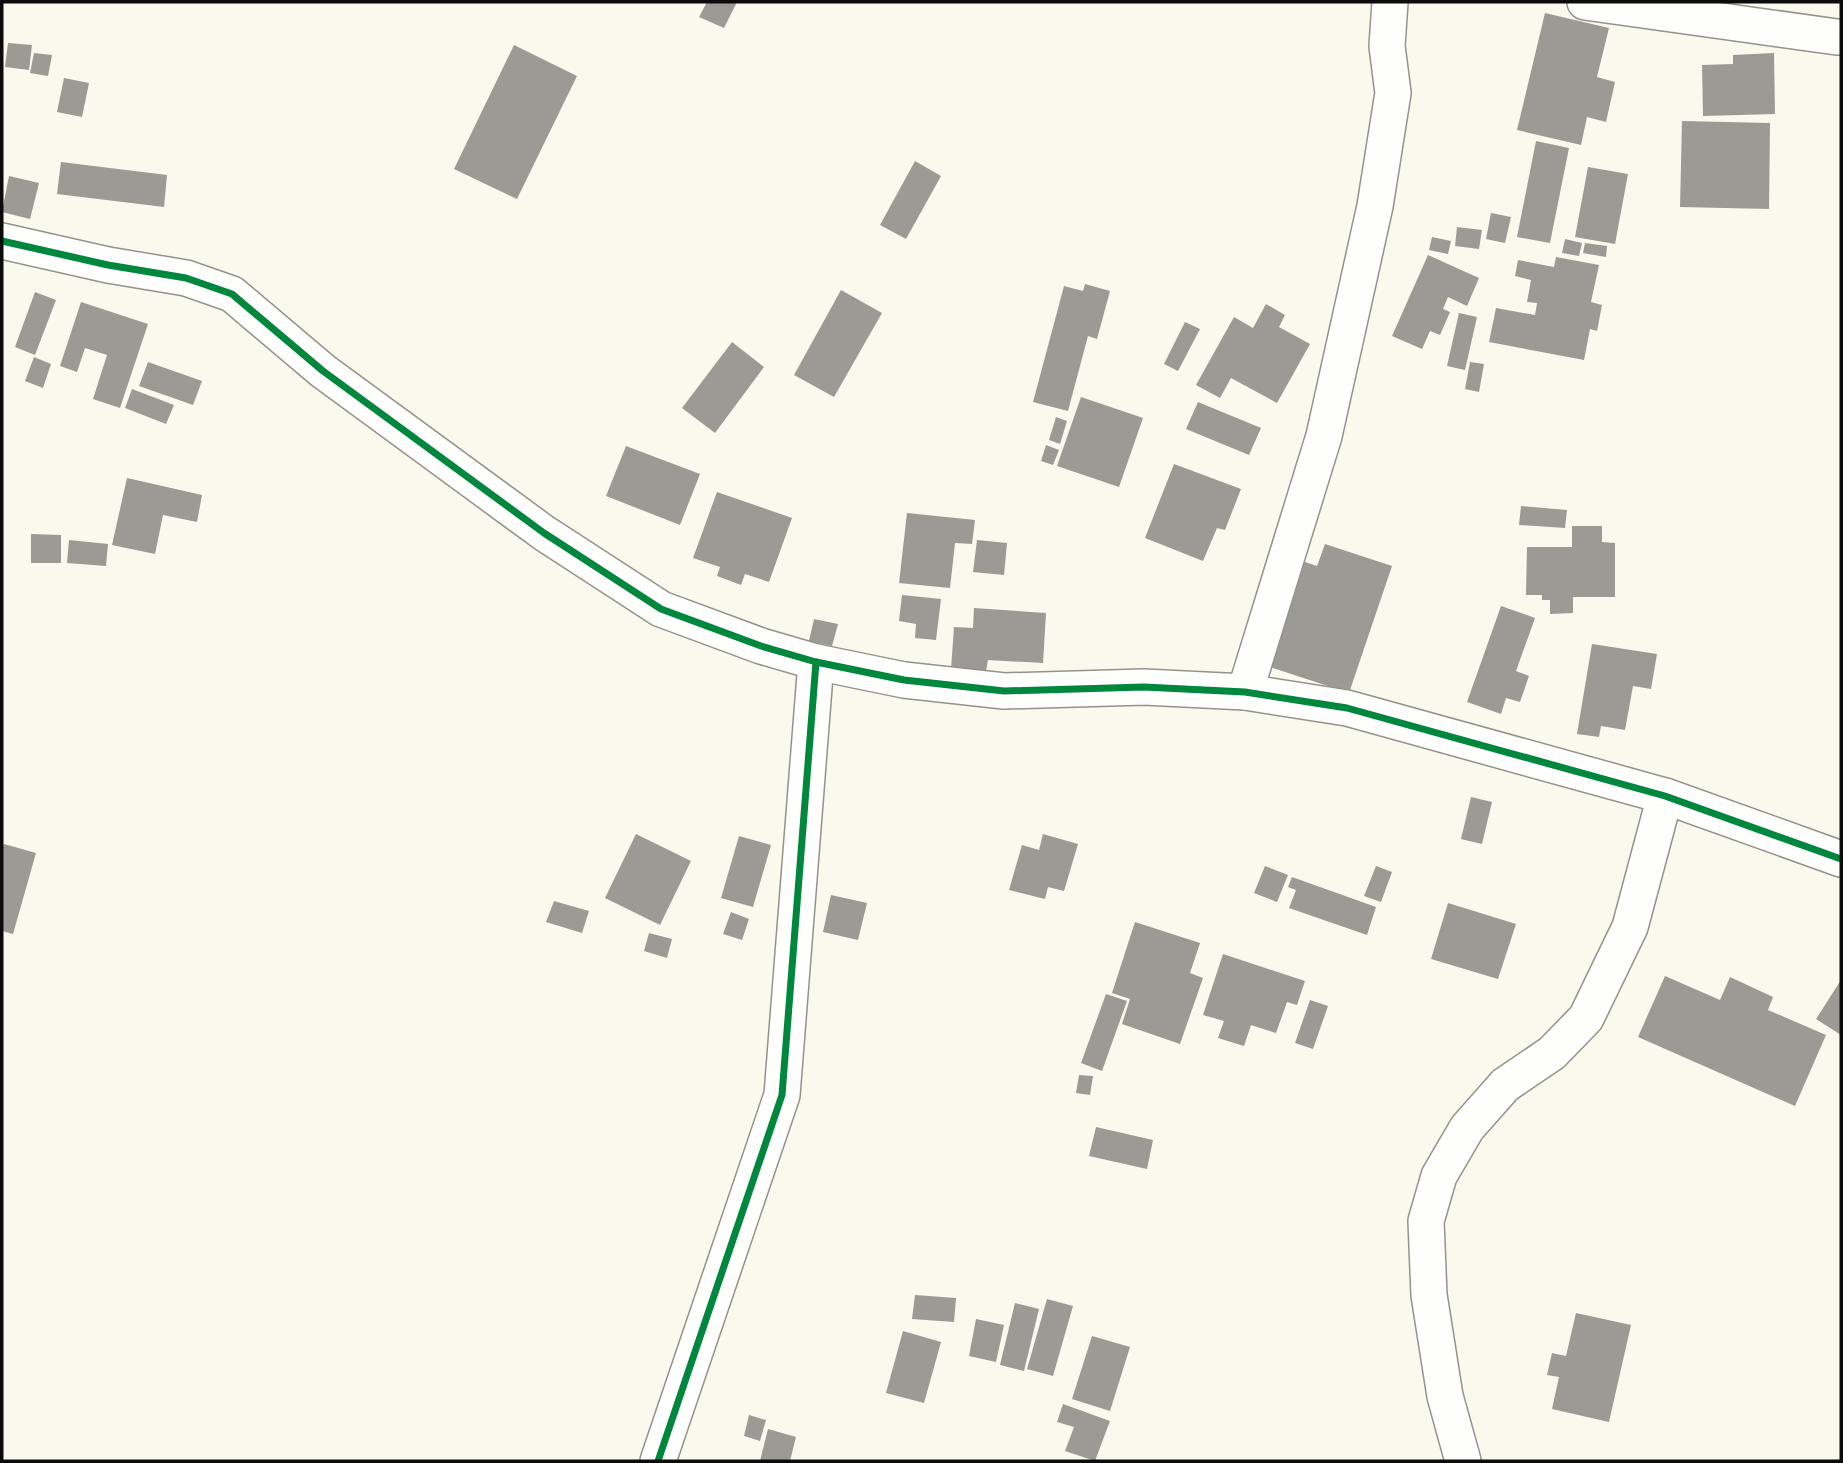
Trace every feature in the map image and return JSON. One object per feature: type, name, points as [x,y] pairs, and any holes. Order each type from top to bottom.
[{"type":"street","points":[[1245,692],[1324,436],[1375,206],[1394,93],[1387,46],[1390,2]]},
{"type":"street","points":[[1585,2],[1837,37]]},
{"type":"street","points":[[2,241],[108,265],[186,278],[232,294],[334,379],[544,533],[661,609],[761,646],[816,662],[904,680],[1004,691],[1144,687],[1245,692],[1347,708],[1665,796],[1841,859]]},
{"type":"street","points":[[658,1461],[782,1095],[816,662]]},
{"type":"street","points":[[1463,1461],[1445,1396],[1429,1295],[1426,1221],[1439,1176],[1467,1128],[1504,1085],[1552,1053],[1586,1018],[1630,927],[1665,796]]},
{"type":"building","points":[[707,2],[737,2],[724,28],[699,17]]},
{"type":"building","points":[[1545,13],[1609,28],[1597,77],[1615,82],[1606,122],[1587,117],[1581,145],[1517,130]]},
{"type":"building","points":[[8,43],[32,45],[29,70],[5,67]]},
{"type":"building","points":[[514,45],[577,76],[517,199],[454,169]]},
{"type":"building","points":[[34,53],[52,55],[48,76],[30,73]]},
{"type":"building","points":[[1774,53],[1775,114],[1703,116],[1702,65],[1733,64],[1733,55]]},
{"type":"building","points":[[64,78],[89,83],[82,117],[57,112]]},
{"type":"building","points":[[1682,121],[1770,123],[1769,209],[1680,207]]},
{"type":"building","points":[[1536,141],[1569,148],[1550,243],[1517,237]]},
{"type":"building","points":[[915,161],[941,176],[906,239],[880,225]]},
{"type":"building","points":[[61,162],[167,175],[164,207],[57,194]]},
{"type":"building","points":[[1588,167],[1628,174],[1615,244],[1575,237]]},
{"type":"building","points":[[9,176],[39,183],[30,219],[2,212]]},
{"type":"building","points":[[1491,213],[1511,217],[1505,243],[1486,239]]},
{"type":"building","points":[[1457,227],[1482,230],[1479,249],[1455,246]]},
{"type":"building","points":[[1432,237],[1451,241],[1448,254],[1429,250]]},
{"type":"building","points":[[1565,239],[1582,243],[1579,256],[1562,253]]},
{"type":"building","points":[[1585,243],[1607,246],[1606,257],[1583,253]]},
{"type":"building","points":[[1428,255],[1479,278],[1467,306],[1448,297],[1443,309],[1450,312],[1440,335],[1430,331],[1422,349],[1392,336]]},
{"type":"building","points":[[1556,257],[1599,265],[1591,302],[1602,305],[1597,331],[1590,329],[1584,360],[1489,342],[1496,308],[1535,315],[1537,303],[1527,302],[1531,280],[1515,276],[1518,260],[1554,267]]},
{"type":"building","points":[[1085,284],[1110,291],[1097,339],[1088,336],[1068,411],[1033,402],[1064,286],[1083,291]]},
{"type":"building","points":[[841,290],[882,313],[834,397],[794,375]]},
{"type":"building","points":[[35,292],[56,300],[35,355],[15,347]]},
{"type":"building","points":[[81,302],[148,324],[120,408],[93,399],[107,355],[85,348],[77,372],[60,366]]},
{"type":"building","points":[[1266,304],[1285,315],[1279,327],[1310,344],[1277,403],[1231,378],[1220,398],[1196,385],[1234,317],[1253,328]]},
{"type":"building","points":[[1459,313],[1477,317],[1465,370],[1447,366]]},
{"type":"building","points":[[1185,322],[1200,329],[1178,371],[1164,364]]},
{"type":"building","points":[[732,342],[764,367],[715,433],[682,408]]},
{"type":"building","points":[[34,357],[51,364],[43,388],[25,381]]},
{"type":"building","points":[[148,362],[202,381],[193,405],[139,386]]},
{"type":"building","points":[[1470,362],[1484,364],[1479,392],[1465,389]]},
{"type":"building","points":[[132,389],[174,405],[166,424],[125,408]]},
{"type":"building","points":[[1081,397],[1143,418],[1119,487],[1057,466]]},
{"type":"building","points":[[1198,402],[1261,428],[1249,455],[1186,429]]},
{"type":"building","points":[[1056,417],[1067,421],[1060,444],[1049,440]]},
{"type":"building","points":[[1046,445],[1059,450],[1053,465],[1041,461]]},
{"type":"building","points":[[626,446],[700,474],[680,525],[606,496]]},
{"type":"building","points":[[1174,464],[1241,489],[1225,530],[1217,528],[1203,561],[1145,538]]},
{"type":"building","points":[[127,478],[202,495],[197,522],[163,515],[155,554],[112,545]]},
{"type":"building","points":[[717,492],[792,518],[769,582],[745,574],[741,585],[717,576],[720,567],[693,558]]},
{"type":"building","points":[[1521,506],[1567,510],[1565,528],[1519,525]]},
{"type":"building","points":[[907,513],[975,520],[972,544],[955,543],[950,588],[899,583]]},
{"type":"building","points":[[1572,526],[1602,526],[1602,542],[1615,543],[1615,597],[1573,597],[1573,613],[1550,614],[1550,600],[1542,600],[1542,595],[1526,595],[1527,547],[1572,547]]},
{"type":"building","points":[[31,534],[61,535],[61,563],[31,563]]},
{"type":"building","points":[[69,540],[108,544],[106,566],[67,563]]},
{"type":"building","points":[[977,540],[1007,543],[1004,575],[973,572]]},
{"type":"building","points":[[1325,544],[1392,566],[1349,693],[1267,666],[1302,561],[1317,566]]},
{"type":"building","points":[[902,595],[941,599],[936,640],[915,638],[916,624],[899,621]]},
{"type":"building","points":[[1501,606],[1535,618],[1516,671],[1529,676],[1520,702],[1506,698],[1501,714],[1467,702]]},
{"type":"building","points":[[974,608],[1046,613],[1043,663],[988,660],[986,671],[951,669],[954,627],[973,628]]},
{"type":"building","points":[[814,619],[838,624],[832,646],[809,641]]},
{"type":"building","points":[[1592,644],[1657,654],[1651,689],[1633,686],[1625,730],[1601,726],[1599,737],[1577,734]]},
{"type":"building","points":[[1471,797],[1492,802],[1482,844],[1461,839]]},
{"type":"building","points":[[636,834],[691,861],[660,925],[605,898]]},
{"type":"building","points":[[1043,834],[1078,844],[1064,891],[1048,887],[1045,899],[1009,890],[1022,845],[1039,850]]},
{"type":"building","points":[[739,836],[771,845],[753,907],[721,898]]},
{"type":"building","points":[[4,844],[36,853],[13,934],[2,931]]},
{"type":"building","points":[[1265,866],[1288,875],[1277,902],[1254,893]]},
{"type":"building","points":[[1376,866],[1392,872],[1381,902],[1364,896]]},
{"type":"building","points":[[1292,877],[1376,907],[1367,935],[1289,908],[1296,890],[1288,887]]},
{"type":"building","points":[[831,895],[867,903],[858,940],[823,932]]},
{"type":"building","points":[[554,901],[589,911],[582,933],[546,922]]},
{"type":"building","points":[[1448,903],[1516,924],[1498,979],[1431,959]]},
{"type":"building","points":[[731,912],[749,919],[742,940],[723,934]]},
{"type":"building","points":[[1135,922],[1200,943],[1190,973],[1203,978],[1180,1044],[1122,1024],[1130,999],[1112,993]]},
{"type":"building","points":[[649,933],[672,939],[667,958],[644,951]]},
{"type":"building","points":[[1223,954],[1305,981],[1297,1005],[1287,1002],[1276,1033],[1251,1025],[1244,1046],[1218,1038],[1224,1021],[1203,1015]]},
{"type":"building","points":[[1665,976],[1720,1000],[1730,977],[1773,997],[1768,1010],[1826,1035],[1795,1106],[1638,1037]]},
{"type":"building","points":[[1841,980],[1841,1035],[1816,1019]]},
{"type":"building","points":[[1106,994],[1127,1001],[1102,1071],[1081,1063]]},
{"type":"building","points":[[1310,1000],[1328,1006],[1313,1049],[1295,1043]]},
{"type":"building","points":[[1079,1075],[1093,1076],[1090,1095],[1076,1093]]},
{"type":"building","points":[[1096,1127],[1153,1140],[1147,1169],[1089,1156]]},
{"type":"building","points":[[915,1295],[956,1298],[954,1322],[912,1319]]},
{"type":"building","points":[[1047,1299],[1073,1306],[1053,1376],[1027,1369]]},
{"type":"building","points":[[1015,1303],[1039,1309],[1024,1371],[1000,1365]]},
{"type":"building","points":[[1576,1313],[1631,1325],[1609,1422],[1552,1409],[1559,1377],[1547,1375],[1552,1353],[1566,1356]]},
{"type":"building","points":[[976,1319],[1004,1325],[996,1362],[969,1356]]},
{"type":"building","points":[[903,1331],[941,1342],[924,1403],[886,1393]]},
{"type":"building","points":[[1092,1336],[1130,1347],[1110,1411],[1072,1399]]},
{"type":"building","points":[[1063,1404],[1110,1421],[1095,1461],[1065,1451],[1074,1427],[1057,1422]]},
{"type":"building","points":[[749,1415],[766,1420],[760,1441],[744,1436]]},
{"type":"building","points":[[768,1429],[796,1437],[790,1461],[760,1461]]},
{"type":"cycle path","points":[[2,241],[108,265],[186,278],[232,294],[323,371],[544,533],[661,609],[761,646],[816,662],[904,680],[1004,691],[1144,687],[1245,692],[1347,708],[1665,796],[1841,859]]},
{"type":"cycle path","points":[[658,1461],[782,1095],[816,662]]}]
